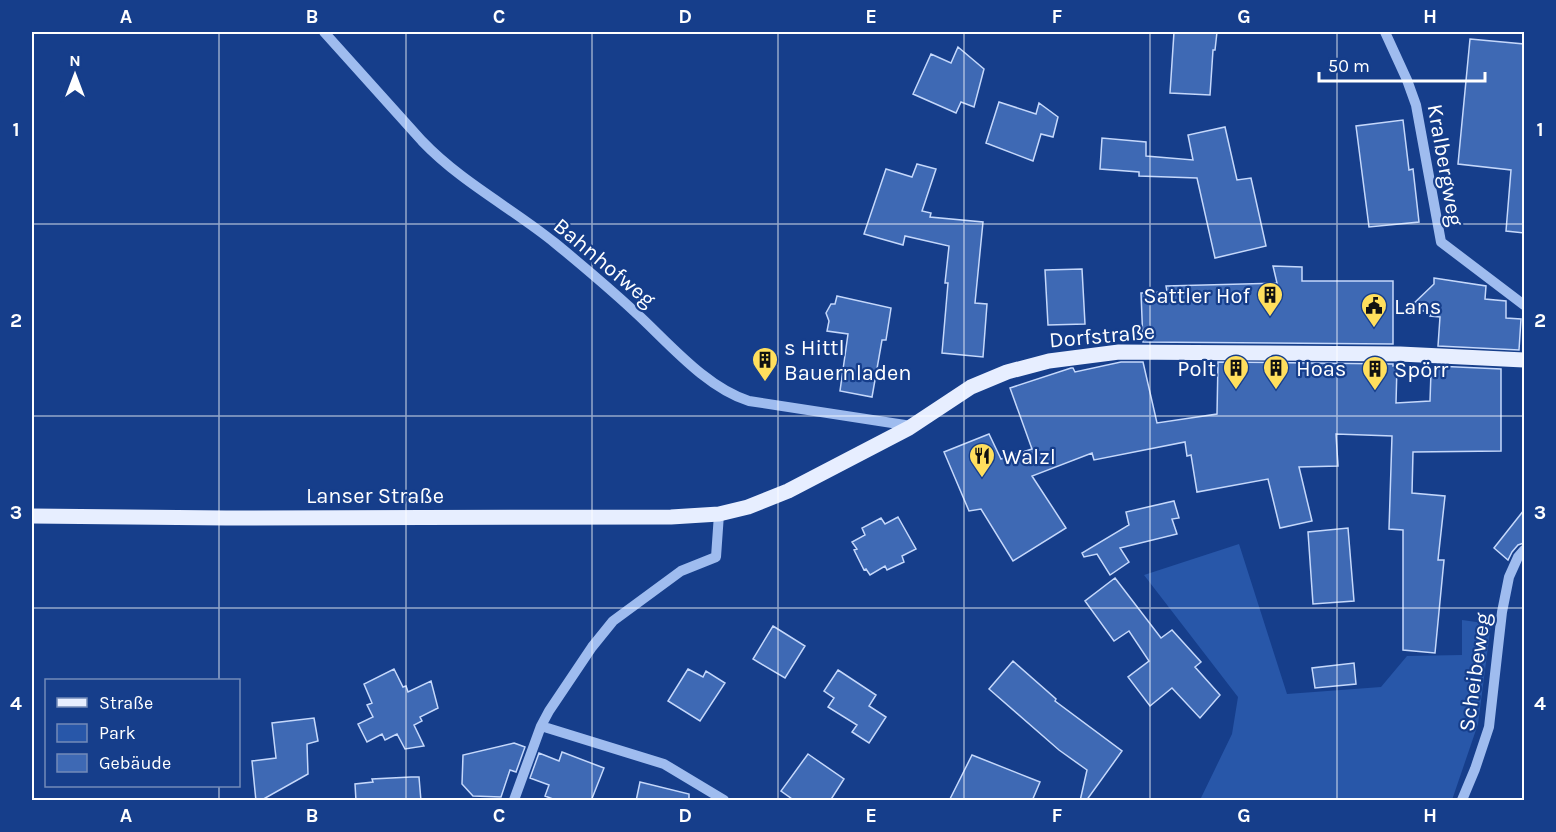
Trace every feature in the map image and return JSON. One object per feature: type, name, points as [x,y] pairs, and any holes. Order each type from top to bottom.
[{"type":"main road","name":"Dorfstraße","points":[[719,514],[748,507],[788,491],[909,428],[971,387],[1007,372],[1049,361],[1119,352],[1400,354],[1524,360]]},
{"type":"main road","name":"Lanser Straße","points":[[32,516],[671,517],[719,514]]},
{"type":"street","name":"Bahnhofweg","points":[[324,32],[422,141],[442,160],[462,177],[554,242],[601,281],[688,362],[727,392],[749,401],[905,425],[909,428]]},
{"type":"street","name":"Kralbergweg","points":[[1385,32],[1416,105],[1441,242],[1524,305]]},
{"type":"street","points":[[513,801],[541,726],[592,647],[613,621],[681,571],[716,557],[719,514]]},
{"type":"street","name":"Scheibeweg","points":[[1462,801],[1488,727],[1502,612],[1509,577],[1513,566],[1524,550]]},
{"type":"street","points":[[541,726],[664,764],[724,801]]},
{"type":"green space","points":[[1239,544],[1287,694],[1381,687],[1407,656],[1462,655],[1462,620],[1491,624],[1478,724],[1452,800],[1200,800],[1232,734],[1238,697],[1144,575]]},
{"type":"building","points":[[1174,32],[1217,32],[1215,50],[1213,50],[1210,95],[1170,93]]},
{"type":"building","points":[[1470,39],[1524,44],[1524,233],[1506,231],[1511,170],[1458,164]]},
{"type":"building","points":[[958,47],[984,69],[974,107],[961,102],[956,113],[913,94],[931,54],[951,63]]},
{"type":"building","points":[[999,102],[1036,114],[1039,103],[1058,117],[1053,137],[1041,134],[1033,161],[986,143]]},
{"type":"building","points":[[1403,120],[1409,170],[1413,169],[1419,222],[1369,227],[1356,126]]},
{"type":"building","points":[[1225,127],[1237,180],[1251,178],[1266,246],[1215,258],[1197,178],[1139,176],[1139,172],[1100,169],[1102,138],[1146,142],[1146,156],[1193,160],[1188,135]]},
{"type":"building","points":[[917,164],[936,169],[922,211],[931,213],[930,217],[983,222],[975,303],[987,304],[983,357],[942,353],[949,246],[905,236],[903,245],[864,234],[886,169],[912,177]]},
{"type":"building","points":[[1273,266],[1302,267],[1302,281],[1393,281],[1393,344],[1143,342],[1141,293],[1167,292],[1166,286],[1277,283]]},
{"type":"building","points":[[1082,269],[1085,324],[1048,325],[1045,270]]},
{"type":"building","points":[[1434,278],[1486,286],[1485,299],[1506,301],[1506,318],[1521,319],[1519,350],[1438,346],[1440,317],[1430,316],[1431,312],[1408,309],[1434,284]]},
{"type":"building","points":[[837,296],[891,308],[886,340],[882,340],[872,397],[840,391],[848,334],[827,331],[829,321],[826,313],[831,304],[835,304]]},
{"type":"building","points":[[1121,362],[1143,362],[1157,423],[1217,414],[1218,362],[1393,364],[1397,366],[1396,403],[1430,401],[1431,372],[1436,372],[1436,366],[1501,369],[1501,451],[1413,452],[1412,493],[1445,496],[1438,560],[1444,560],[1435,653],[1403,650],[1403,530],[1389,529],[1392,436],[1336,434],[1338,466],[1299,467],[1312,521],[1280,528],[1268,479],[1197,492],[1191,455],[1187,456],[1185,442],[1094,460],[1092,453],[1032,476],[1066,528],[1013,561],[981,509],[969,511],[944,452],[989,434],[1001,459],[1032,449],[1010,388],[1071,368],[1075,372]]},
{"type":"building","points":[[1174,501],[1179,518],[1172,519],[1177,534],[1120,548],[1129,562],[1110,575],[1097,554],[1084,557],[1082,553],[1129,525],[1126,512]]},
{"type":"building","points":[[1524,510],[1524,543],[1518,545],[1508,560],[1494,548]]},
{"type":"building","points":[[898,517],[916,549],[902,556],[904,562],[887,570],[885,566],[870,575],[866,569],[864,570],[854,550],[857,549],[852,542],[865,535],[862,528],[881,518],[885,524]]},
{"type":"building","points":[[1348,528],[1354,601],[1313,604],[1308,532]]},
{"type":"building","points":[[1115,578],[1161,638],[1172,630],[1201,662],[1195,667],[1220,695],[1200,718],[1172,688],[1150,706],[1128,677],[1149,661],[1129,631],[1114,641],[1085,601]]},
{"type":"building","points":[[773,626],[805,646],[785,678],[753,659]]},
{"type":"building","points":[[1013,661],[1056,699],[1055,701],[1122,751],[1086,801],[1080,801],[1087,770],[1059,750],[989,689]]},
{"type":"building","points":[[1354,663],[1356,684],[1315,688],[1312,668]]},
{"type":"building","points":[[394,669],[408,692],[431,681],[438,708],[420,717],[422,721],[414,725],[424,746],[405,749],[397,734],[385,740],[382,734],[367,742],[358,724],[373,717],[367,705],[372,703],[364,684]]},
{"type":"building","points":[[688,669],[703,677],[706,671],[725,683],[700,721],[668,701]]},
{"type":"building","points":[[838,670],[876,695],[869,706],[886,717],[869,743],[852,732],[857,725],[828,707],[834,698],[824,691]]},
{"type":"building","points":[[314,718],[318,741],[307,744],[308,774],[260,801],[256,801],[252,761],[276,758],[272,723]]},
{"type":"building","points":[[514,743],[525,747],[516,772],[510,770],[501,797],[473,796],[462,784],[463,755]]},
{"type":"building","points":[[562,752],[604,768],[591,801],[558,801],[545,796],[549,785],[530,778],[539,753],[559,761]]},
{"type":"building","points":[[808,754],[844,779],[830,801],[795,801],[781,791]]},
{"type":"building","points":[[972,755],[1040,782],[1032,801],[949,801]]},
{"type":"building","points":[[419,777],[421,801],[356,801],[355,784],[373,782],[372,779]]},
{"type":"building","points":[[640,782],[689,794],[689,801],[636,801]]},
{"type":"place","name":"Sattler Hof","points":[[1270,318]]},
{"type":"place","name":"Lans","points":[[1374,329]]},
{"type":"place","name":"s Hittl Bauernladen","points":[[765,383]]},
{"type":"place","name":"Polt","points":[[1236,391]]},
{"type":"place","name":"Hoas","points":[[1276,391]]},
{"type":"place","name":"Spörr","points":[[1375,392]]},
{"type":"place","name":"Walzl","points":[[982,479]]}]
